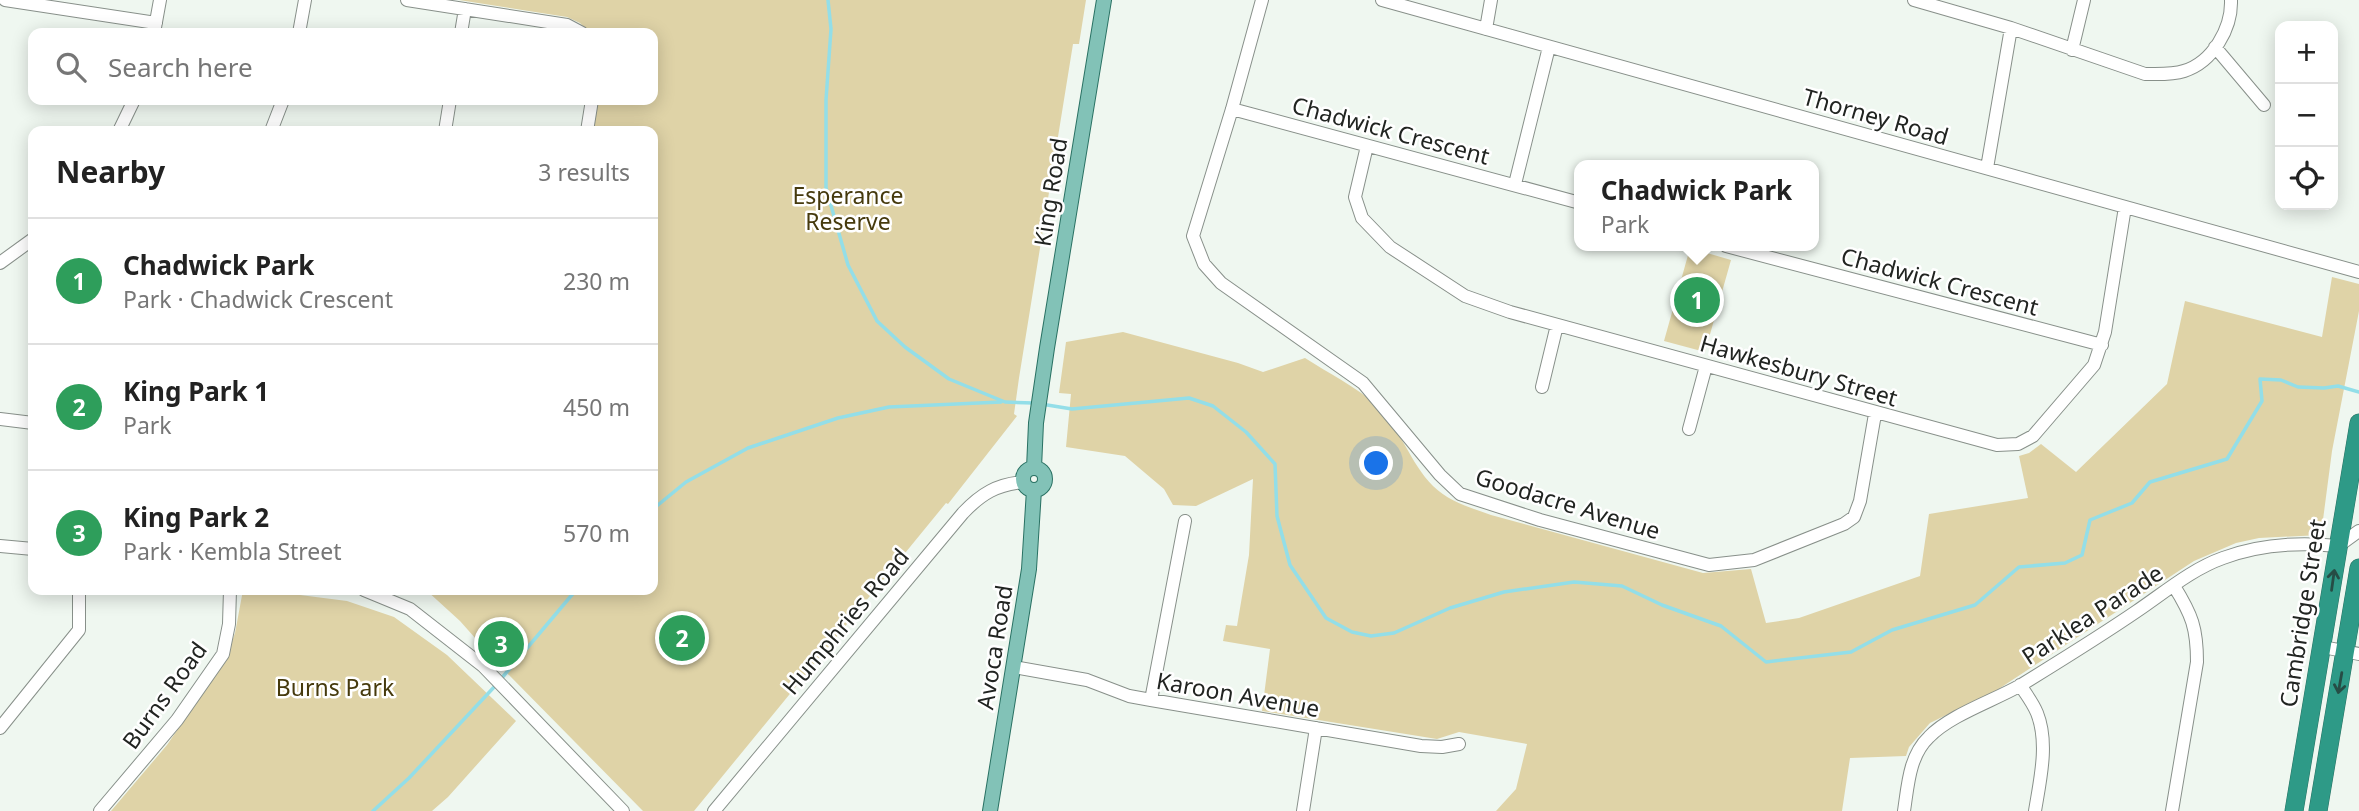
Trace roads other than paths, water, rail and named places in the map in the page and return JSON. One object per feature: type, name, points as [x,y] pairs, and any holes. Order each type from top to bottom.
[{"type":"highway","name":"Cambridge Street","points":[[2294,811],[2359,423]]},
{"type":"highway","points":[[2318,811],[2352,653],[2359,568]]},
{"type":"main road","name":"King Road","points":[[1041,391],[1104,0]]},
{"type":"main road","name":"Avoca Road","points":[[990,811],[1029,569],[1029,486],[1044,485],[1045,477],[1041,471],[1034,468],[1041,391]]},
{"type":"street","points":[[5,0],[155,28],[160,0]]},
{"type":"street","points":[[300,28],[304,0]]},
{"type":"street","points":[[407,0],[573,28]]},
{"type":"street","name":"Goodacre Avenue","points":[[1262,0],[1193,236],[1204,264],[1221,283],[1363,383],[1440,475],[1460,494],[1540,520],[1709,565],[1730,564],[1762,557],[1856,518],[1875,414]]},
{"type":"street","name":"Thorney Road","points":[[1382,0],[2359,272]]},
{"type":"street","points":[[1486,29],[1491,0]]},
{"type":"street","points":[[1914,0],[2011,28],[2145,74],[2185,71],[2200,61],[2224,34],[2230,19],[2231,0]]},
{"type":"street","points":[[2072,50],[2084,0]]},
{"type":"street","points":[[462,28],[465,9]]},
{"type":"street","points":[[1987,168],[2011,28]]},
{"type":"street","points":[[1515,184],[1549,47]]},
{"type":"street","points":[[2215,47],[2264,104]]},
{"type":"street","points":[[121,126],[132,105]]},
{"type":"street","points":[[273,126],[281,105]]},
{"type":"street","points":[[446,126],[449,105]]},
{"type":"street","points":[[588,126],[591,105]]},
{"type":"street","name":"Chadwick Crescent","points":[[1232,109],[1574,201]]},
{"type":"street","name":"Hawkesbury Street","points":[[1367,146],[1355,197],[1362,218],[1390,247],[1465,296],[1510,312],[1988,444],[2018,444],[2038,432],[2094,365],[2102,345],[2125,207]]},
{"type":"street","points":[[0,264],[28,243]]},
{"type":"street","name":"Chadwick Crescent","points":[[1745,251],[2102,345]]},
{"type":"street","points":[[1542,387],[1557,325]]},
{"type":"street","points":[[1689,429],[1706,366]]},
{"type":"street","points":[[0,419],[28,422]]},
{"type":"street","name":"Humphries Road","points":[[714,811],[962,513],[984,493],[1006,484],[1029,486]]},
{"type":"street","points":[[1151,700],[1185,522]]},
{"type":"street","points":[[2338,546],[2359,531]]},
{"type":"street","name":"Parklea Parade","points":[[1904,811],[1911,768],[1917,752],[1928,738],[1945,724],[2020,685],[2100,636],[2205,565],[2246,550],[2278,544],[2313,543],[2338,546]]},
{"type":"street","points":[[0,546],[28,549]]},
{"type":"street","points":[[2172,811],[2197,662],[2197,639],[2190,611],[2174,586]]},
{"type":"street","points":[[1,723],[79,630],[79,595]]},
{"type":"street","name":"Burns Road","points":[[100,811],[177,720],[223,654],[229,624],[230,595]]},
{"type":"street","points":[[377,595],[410,608],[483,667],[623,811]]},
{"type":"street","points":[[2323,647],[2352,653]]},
{"type":"street","name":"Karoon Avenue","points":[[1014,667],[1087,680],[1129,696],[1151,700],[1421,746],[1442,747],[1459,744]]},
{"type":"street","points":[[2020,685],[2037,714],[2041,730],[2041,767],[2035,811]]},
{"type":"street","points":[[1303,811],[1316,728]]},
{"type":"waterway","points":[[828,0],[831,29],[826,100],[826,188],[848,265],[877,321],[905,347],[949,379],[1005,402],[1033,403]]},
{"type":"waterway","points":[[1041,404],[1072,409],[1189,398],[1213,406],[1246,432],[1275,464],[1277,516],[1290,565],[1326,618],[1352,632],[1371,636],[1394,633],[1450,608],[1504,592],[1574,582],[1622,586],[1662,605],[1721,626],[1766,662],[1851,652],[1892,630],[1975,605],[2019,567],[2065,563],[2082,555],[2090,520],[2132,503],[2150,482],[2227,459],[2262,401],[2260,379],[2281,380],[2298,387],[2338,386],[2359,392]]},
{"type":"waterway","points":[[658,505],[686,482],[748,448],[838,418],[889,407],[1001,402]]},
{"type":"waterway","points":[[501,679],[572,595]]},
{"type":"waterway","points":[[373,811],[409,778],[496,685]]},
{"type":"place","name":"Chadwick Park","points":[[1697,300]]},
{"type":"place","name":"King Park 1","points":[[682,638]]},
{"type":"place","name":"King Park 2","points":[[501,644]]},
{"type":"park label","name":"Esperance Reserve","points":[[848,208]]},
{"type":"park label","name":"Burns Park","points":[[335,687]]}]
